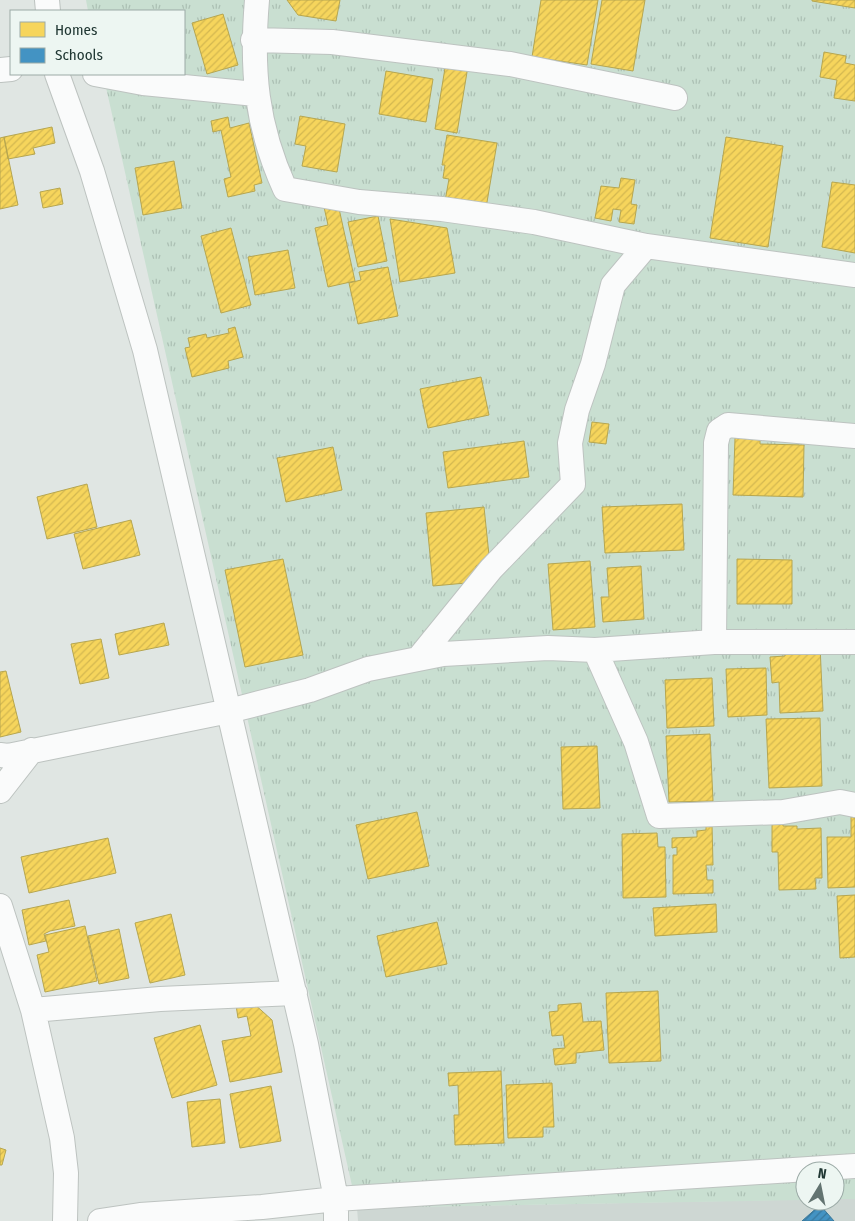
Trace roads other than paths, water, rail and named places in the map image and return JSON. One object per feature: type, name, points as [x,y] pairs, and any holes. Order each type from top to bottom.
[{"type":"street","points":[[257,0],[253,40],[256,94],[270,155],[285,189],[359,202],[442,209],[534,222],[646,246],[855,275]]},
{"type":"street","points":[[253,40],[332,42],[510,64],[675,98]]},
{"type":"street","points":[[57,75],[92,171],[145,350],[294,993],[336,1210]]},
{"type":"street","points":[[101,75],[143,82],[256,94]]},
{"type":"street","points":[[418,659],[491,569],[573,484],[570,443],[613,285],[646,246]]},
{"type":"street","points":[[714,642],[716,443],[719,431],[728,425],[855,436]]},
{"type":"street","points":[[0,755],[8,756],[230,711],[310,690],[368,668],[444,654],[548,648],[595,650],[714,642],[855,642]]},
{"type":"street","points":[[595,650],[636,742],[659,816],[783,812],[840,802],[855,805]]},
{"type":"street","points":[[0,791],[32,750]]},
{"type":"street","points":[[0,906],[10,969],[33,1010],[65,1156],[65,1221]]},
{"type":"street","points":[[33,1010],[160,999],[294,993]]},
{"type":"street","points":[[100,1221],[140,1215],[262,1207],[336,1210],[855,1166]]}]
